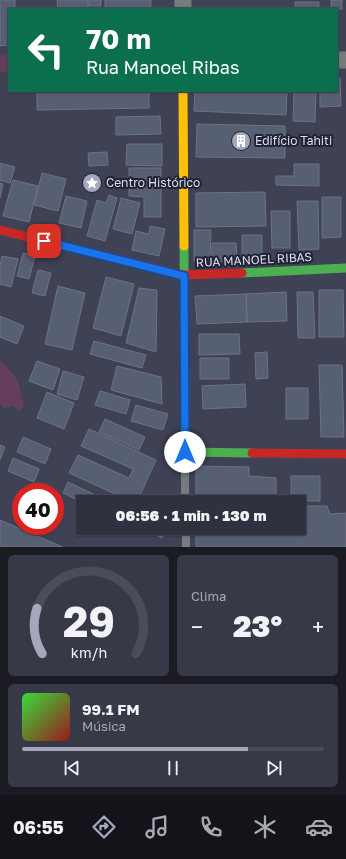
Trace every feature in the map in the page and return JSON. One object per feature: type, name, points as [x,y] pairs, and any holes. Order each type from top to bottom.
[{"type":"street","points":[[183,92],[185,452],[346,454]]},
{"type":"street","name":"RUA MANOEL RIBAS","points":[[0,230],[184,276],[346,268]]},
{"type":"lane","points":[[185,452],[185,495]]},
{"type":"lane","points":[[186,535],[186,547]]},
{"type":"shaded area","points":[[8,54],[8,72],[0,72],[0,55]]},
{"type":"shaded area","points":[[0,360],[18,380],[24,407],[19,411],[12,406],[4,408],[0,404]]},
{"type":"building","points":[[0,0],[15,0],[15,8],[8,8],[8,45],[0,46]]},
{"type":"building","points":[[57,0],[88,0],[88,8],[58,8]]},
{"type":"building","points":[[89,0],[101,0],[101,6],[89,6]]},
{"type":"building","points":[[105,0],[151,0],[151,7],[105,8]]},
{"type":"building","points":[[331,0],[342,0],[342,9],[331,8]]},
{"type":"building","points":[[295,2],[319,2],[319,8],[295,8]]},
{"type":"building","points":[[338,78],[340,78],[341,106],[320,107],[320,92],[338,92]]},
{"type":"building","points":[[37,92],[149,92],[149,108],[37,110]]},
{"type":"building","name":"Edifício Tahiti","points":[[195,92],[287,92],[286,115],[194,111]]},
{"type":"building","points":[[294,92],[316,92],[315,122],[293,121]]},
{"type":"building","points":[[160,116],[161,134],[116,135],[116,117]]},
{"type":"building","name":"Edifício Tahiti","points":[[197,124],[285,126],[285,158],[196,157]]},
{"type":"building","points":[[127,144],[162,144],[162,166],[126,165]]},
{"type":"building","points":[[107,152],[108,165],[89,166],[88,153]]},
{"type":"building","points":[[0,163],[15,167],[10,183],[0,180]]},
{"type":"building","points":[[294,164],[319,164],[319,186],[276,185],[276,176],[294,176]]},
{"type":"building","points":[[129,168],[161,168],[161,217],[144,217],[144,197],[129,196]]},
{"type":"building","points":[[42,173],[66,179],[58,211],[34,205]]},
{"type":"building","points":[[13,180],[38,186],[29,222],[3,216]]},
{"type":"building","points":[[0,183],[3,184],[0,198]]},
{"type":"building","points":[[265,192],[266,226],[196,227],[196,193]]},
{"type":"building","points":[[109,195],[117,198],[105,241],[87,236],[97,200],[106,203]]},
{"type":"building","points":[[66,196],[87,201],[81,228],[59,223]]},
{"type":"building","points":[[322,197],[341,197],[341,237],[322,238]]},
{"type":"building","points":[[121,198],[140,203],[132,234],[113,229]]},
{"type":"building","points":[[297,201],[318,201],[319,249],[299,250]]},
{"type":"building","points":[[271,211],[290,211],[290,248],[272,248]]},
{"type":"building","points":[[150,226],[165,229],[159,256],[132,250],[136,231],[149,234]]},
{"type":"building","points":[[194,230],[211,230],[210,261],[194,261]]},
{"type":"building","points":[[242,235],[262,235],[262,255],[242,255]]},
{"type":"building","points":[[212,243],[236,243],[237,261],[212,262]]},
{"type":"building","points":[[23,253],[35,256],[29,279],[17,276]]},
{"type":"building","points":[[2,256],[18,259],[11,287],[0,284],[0,266]]},
{"type":"building","points":[[38,270],[51,273],[45,296],[32,293]]},
{"type":"building","points":[[106,277],[134,284],[121,336],[93,328]]},
{"type":"building","points":[[58,286],[85,293],[72,350],[45,344]]},
{"type":"building","points":[[139,288],[157,290],[156,352],[126,343]]},
{"type":"building","points":[[319,290],[343,290],[344,337],[319,337]]},
{"type":"building","points":[[286,292],[287,321],[247,322],[246,294]]},
{"type":"building","points":[[297,292],[313,292],[315,338],[298,338]]},
{"type":"building","points":[[246,294],[247,322],[197,324],[195,296]]},
{"type":"building","points":[[0,316],[24,326],[17,344],[0,337]]},
{"type":"building","points":[[199,334],[239,334],[240,354],[199,355]]},
{"type":"building","points":[[94,341],[146,355],[142,368],[90,354]]},
{"type":"building","points":[[267,352],[268,378],[256,379],[255,353]]},
{"type":"building","points":[[200,358],[229,358],[229,379],[200,379]]},
{"type":"building","points":[[37,361],[60,369],[53,390],[29,381]]},
{"type":"building","points":[[319,365],[342,365],[344,437],[321,437]]},
{"type":"building","points":[[117,366],[161,377],[162,404],[111,390]]},
{"type":"building","points":[[63,371],[84,377],[77,400],[57,394]]},
{"type":"building","points":[[245,384],[246,407],[203,409],[202,386]]},
{"type":"building","points":[[286,388],[308,388],[308,419],[286,419]]},
{"type":"building","points":[[100,391],[130,400],[126,414],[95,405]]},
{"type":"building","points":[[47,392],[74,403],[64,429],[37,418]]},
{"type":"building","points":[[136,405],[168,414],[163,430],[131,421]]},
{"type":"building","points":[[105,419],[145,437],[139,450],[99,432]]},
{"type":"building","points":[[89,429],[156,460],[140,495],[118,495],[69,473],[78,455],[129,478],[133,469],[81,446]]},
{"type":"building","points":[[23,437],[51,449],[45,464],[17,452]]},
{"type":"building","points":[[0,445],[5,447],[0,460]]},
{"type":"building","points":[[13,458],[39,469],[34,482],[8,471]]},
{"type":"building","points":[[196,466],[249,467],[249,476],[276,478],[276,495],[196,495]]},
{"type":"building","points":[[291,476],[320,476],[320,501],[306,501],[306,495],[291,495]]},
{"type":"building","points":[[68,482],[95,495],[76,495],[76,500],[64,494]]},
{"type":"building","points":[[306,506],[327,506],[330,514],[346,513],[346,547],[196,547],[196,535],[306,535]]},
{"type":"building","points":[[0,520],[12,525],[12,535],[35,535],[63,547],[0,547]]},
{"type":"building","points":[[156,535],[164,535],[162,538]]},
{"type":"traffic: fast","points":[[184,246],[185,452],[252,453]]},
{"type":"traffic: fast","points":[[242,273],[346,268]]},
{"type":"traffic: slow","points":[[183,92],[184,246]]},
{"type":"traffic: jam","points":[[0,230],[184,275],[242,273]]},
{"type":"traffic: jam","points":[[252,453],[346,454]]},
{"type":"place","name":"Edifício Tahiti","points":[[241,141]]},
{"type":"place","name":"Centro Histórico","points":[[92,183]]},
{"type":"route","points":[[44,241],[184,276],[185,452]]}]
